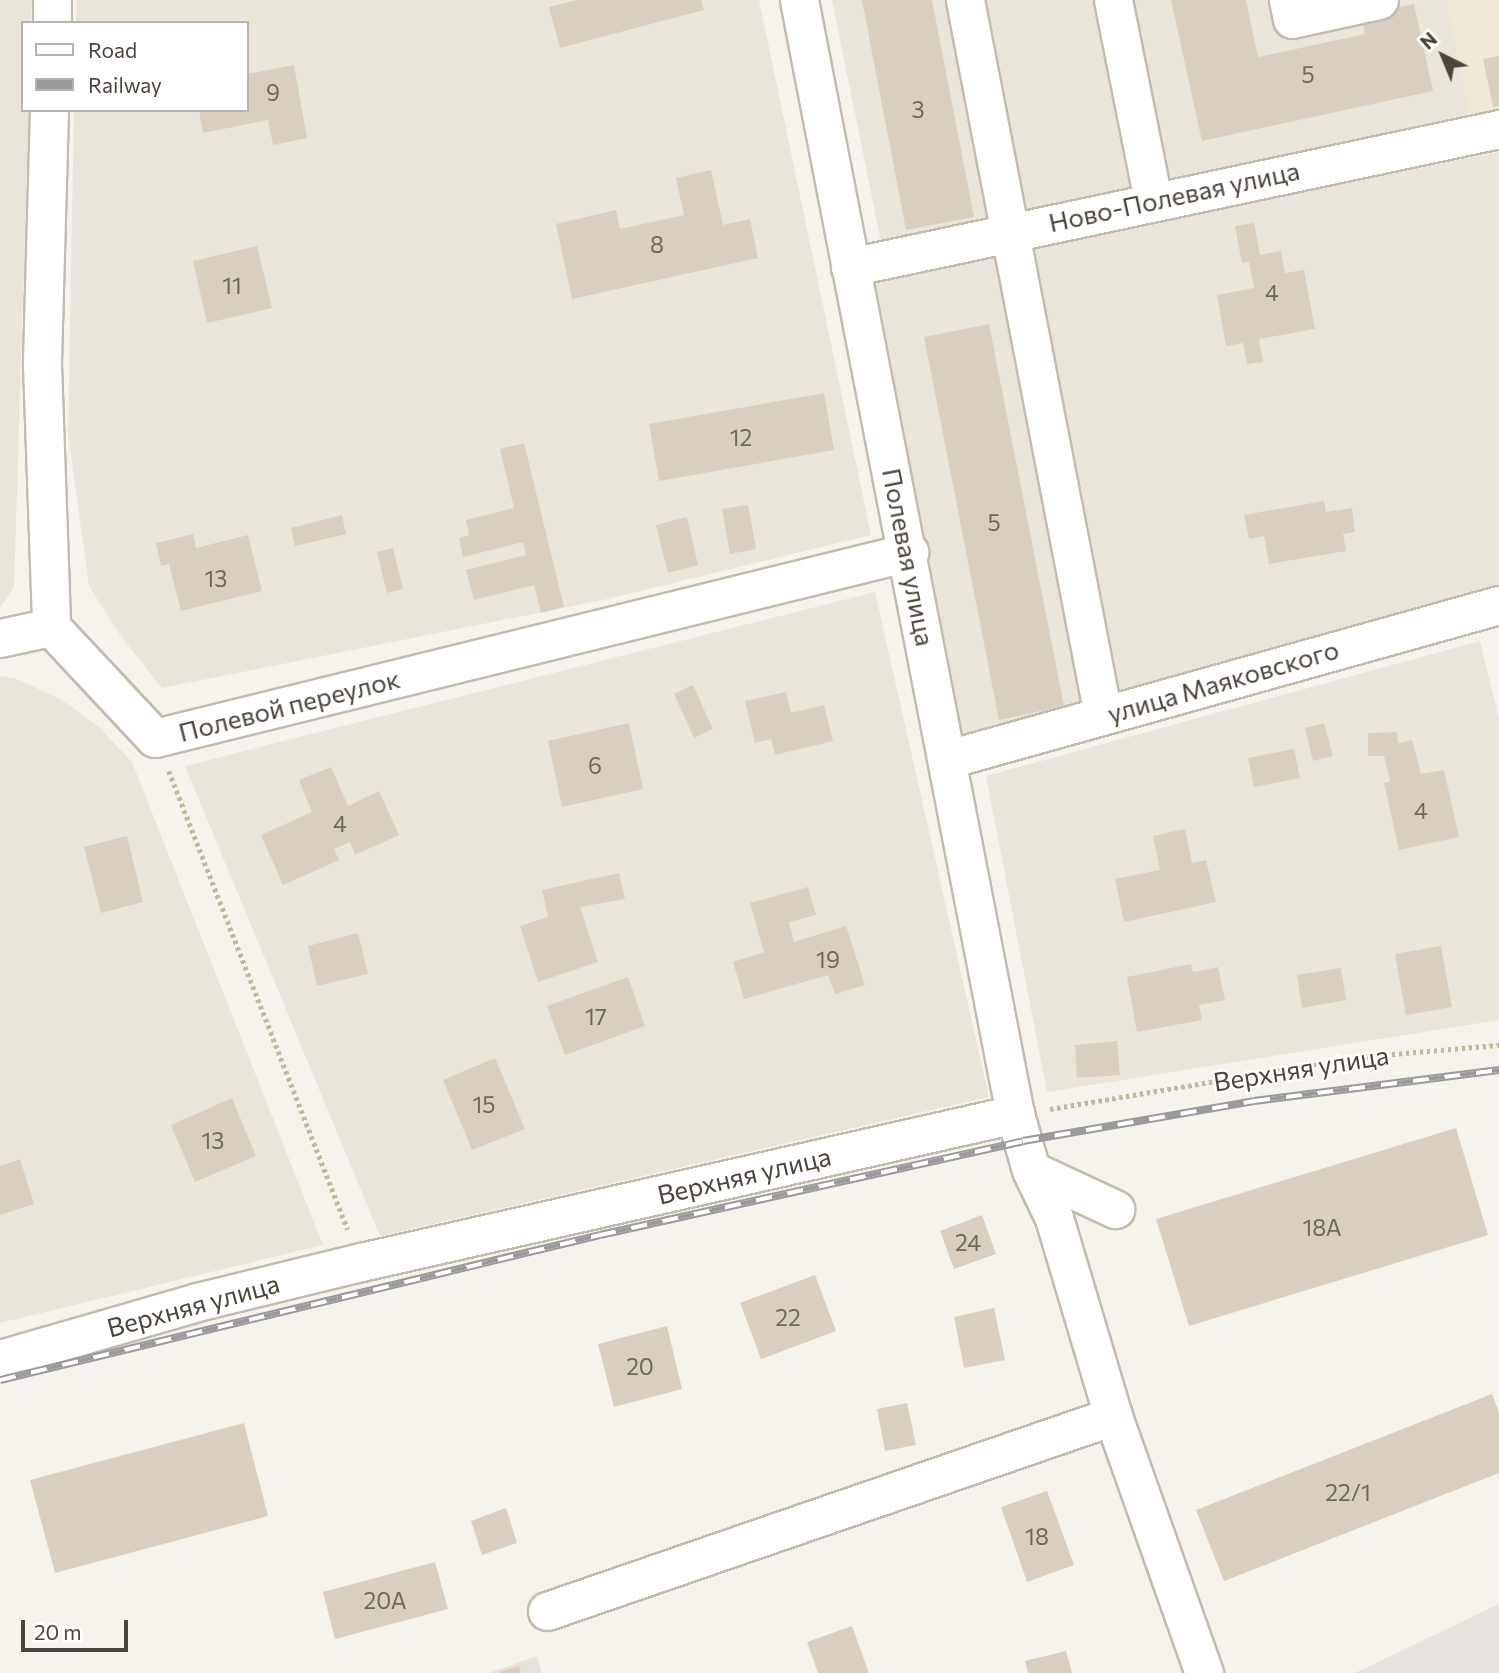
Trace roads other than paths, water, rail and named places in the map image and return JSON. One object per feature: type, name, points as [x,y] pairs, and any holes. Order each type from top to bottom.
[{"type":"street","points":[[52,0],[52,21]]},
{"type":"street","name":"Полевая улица","points":[[799,0],[850,267],[909,552],[1015,1114],[1031,1170],[1054,1218],[1113,1416],[1204,1673]]},
{"type":"street","points":[[965,0],[1006,231],[1103,715]]},
{"type":"street","points":[[1113,0],[1153,201]]},
{"type":"street","points":[[1288,0],[1292,19],[1379,0]]},
{"type":"street","points":[[0,638],[51,627],[42,364],[49,112]]},
{"type":"street","name":"Ново-Полевая улица","points":[[850,267],[1006,231],[1499,129]]},
{"type":"street","name":"Полевой переулок","points":[[51,627],[155,738],[909,552]]},
{"type":"street","name":"улица Маяковского","points":[[948,759],[1499,605]]},
{"type":"street","name":"Верхняя улица","points":[[0,1359],[197,1302],[361,1262],[1015,1114]]},
{"type":"street","points":[[1031,1170],[1115,1209]]},
{"type":"street","points":[[547,1611],[1113,1416]]},
{"type":"railway","points":[[0,1380],[600,1235],[1023,1141],[1254,1101],[1499,1070]]}]
